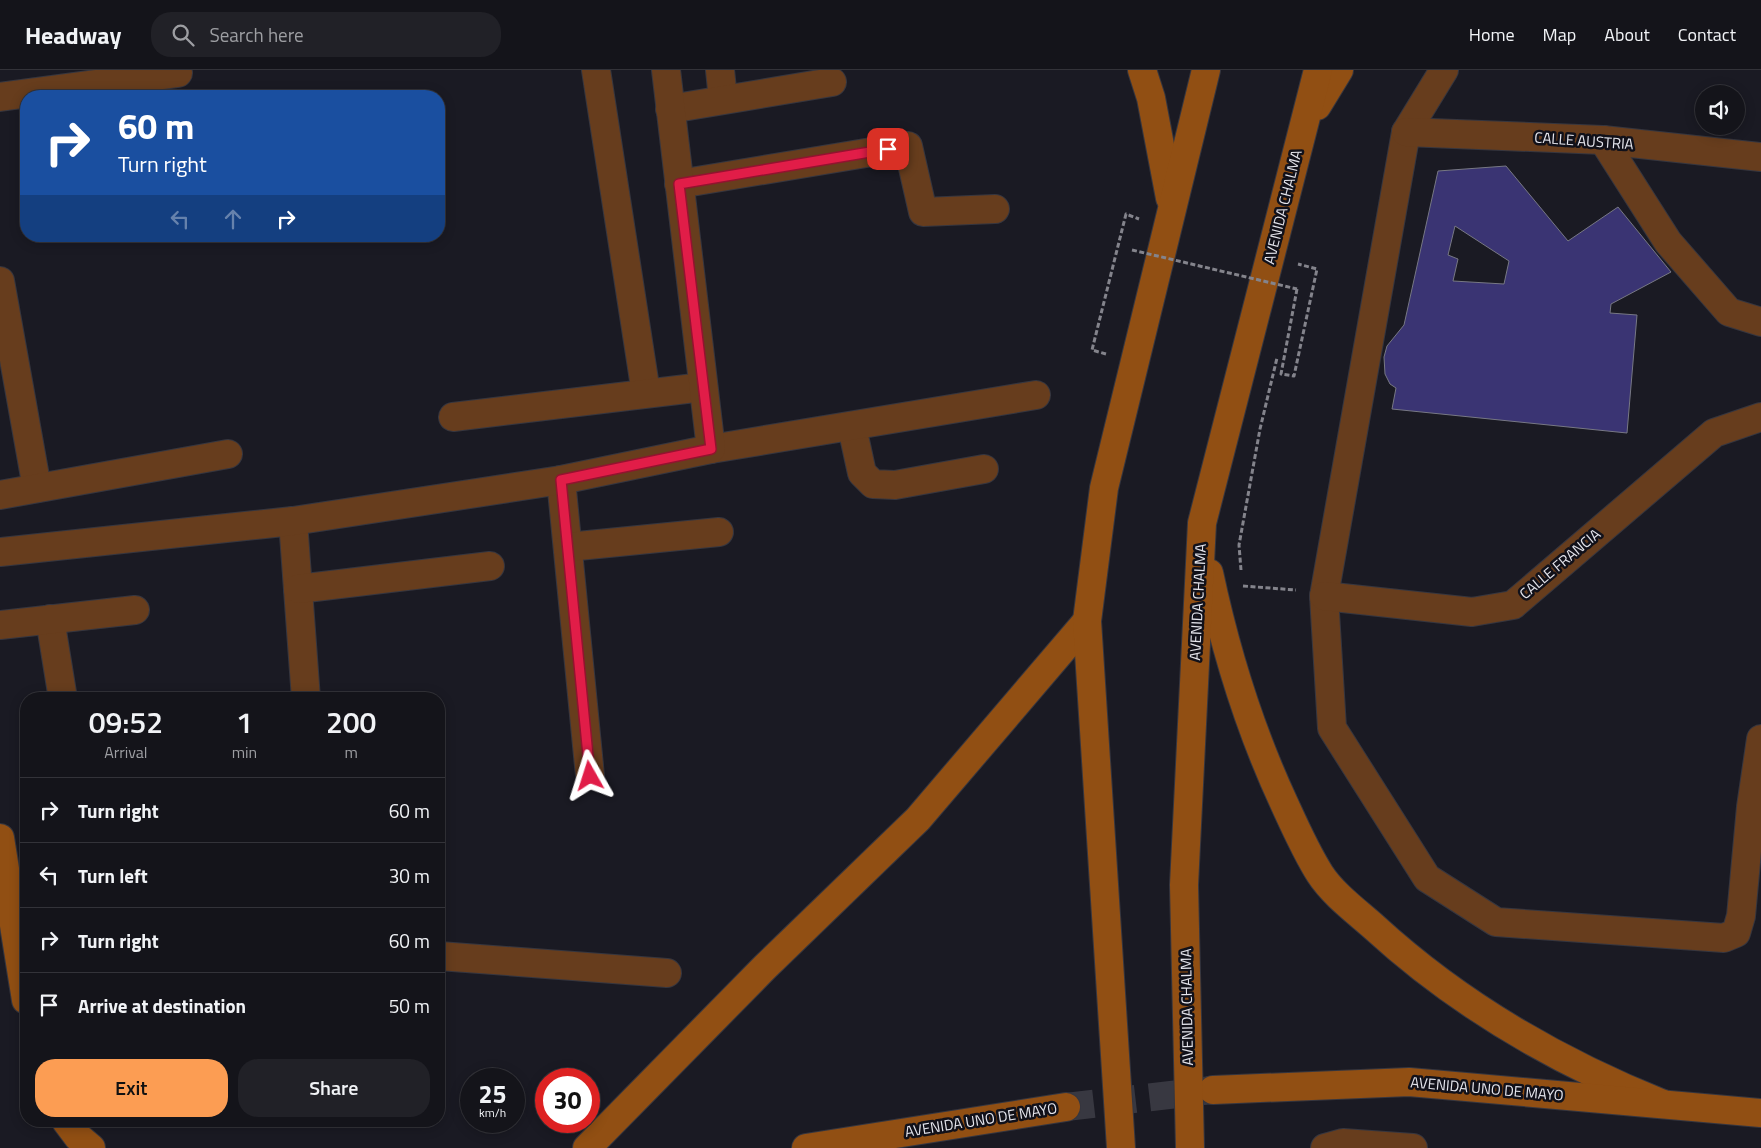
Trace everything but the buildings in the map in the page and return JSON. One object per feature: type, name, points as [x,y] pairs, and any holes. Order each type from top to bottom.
[{"type":"main road","points":[[1142,70],[1152,98],[1172,208]]},
{"type":"main road","points":[[1121,1148],[1087,621],[1104,488],[1206,70]]},
{"type":"main road","name":"AVENIDA CHALMA","points":[[1190,1148],[1184,885],[1202,524],[1318,70]]},
{"type":"main road","points":[[1304,126],[1339,70]]},
{"type":"main road","points":[[1202,524],[1218,614],[1249,719],[1294,825],[1321,875],[1394,946],[1474,1008],[1565,1062],[1662,1104]]},
{"type":"main road","points":[[587,1148],[764,968],[918,819],[1087,621]]},
{"type":"main road","points":[[0,838],[20,925]]},
{"type":"main road","name":"AVENIDA UNO DE MAYO","points":[[1213,1090],[1409,1082],[1761,1113]]},
{"type":"main road","name":"AVENIDA UNO DE MAYO","points":[[806,1148],[1066,1107]]},
{"type":"main road","points":[[70,1127],[78,1137],[91,1148]]},
{"type":"street","points":[[596,70],[646,393]]},
{"type":"street","points":[[666,70],[711,449]]},
{"type":"street","points":[[720,70],[723,99]]},
{"type":"street","points":[[1444,70],[1406,132],[1324,596],[1332,728],[1427,878],[1496,922],[1724,938],[1736,934],[1741,916],[1756,807],[1761,739]]},
{"type":"street","points":[[52,90],[178,73]]},
{"type":"street","points":[[670,108],[832,82]]},
{"type":"street","points":[[0,97],[20,94]]},
{"type":"street","name":"CALLE AUSTRIA","points":[[1406,132],[1603,140],[1761,157]]},
{"type":"street","points":[[1603,140],[1668,242],[1729,312],[1761,322]]},
{"type":"street","points":[[679,184],[908,146],[923,212],[995,209]]},
{"type":"street","points":[[0,281],[37,488]]},
{"type":"street","points":[[454,417],[703,387]]},
{"type":"street","points":[[0,552],[293,521],[561,480],[711,449],[852,428],[1036,395]]},
{"type":"street","name":"CALLE FRANCIA","points":[[1324,596],[1472,612],[1513,605],[1714,433],[1761,417]]},
{"type":"street","points":[[852,428],[862,472],[874,484],[895,485],[984,469]]},
{"type":"street","points":[[0,495],[228,454]]},
{"type":"street","points":[[561,480],[590,776]]},
{"type":"street","points":[[293,521],[305,692]]},
{"type":"street","points":[[568,547],[719,532]]},
{"type":"street","points":[[298,589],[490,566]]},
{"type":"street","points":[[0,624],[134,610]]},
{"type":"street","points":[[50,619],[62,692]]},
{"type":"street","points":[[445,956],[667,973]]},
{"type":"street","points":[[1325,1148],[1343,1143],[1413,1148]]},
{"type":"path","points":[[1092,350],[1126,214],[1139,218],[1137,226]]},
{"type":"path","points":[[1134,242],[1132,250],[1297,289],[1281,374],[1294,376],[1317,270]]},
{"type":"path","points":[[1297,274],[1300,264]]},
{"type":"path","points":[[1283,332],[1295,284]]},
{"type":"path","points":[[1279,352],[1260,430],[1238,544],[1242,586],[1308,591],[1324,596]]},
{"type":"tunnel","points":[[1066,1107],[1212,1090]]},
{"type":"route","points":[[590,776],[561,480],[711,449],[679,184],[888,149]]}]
